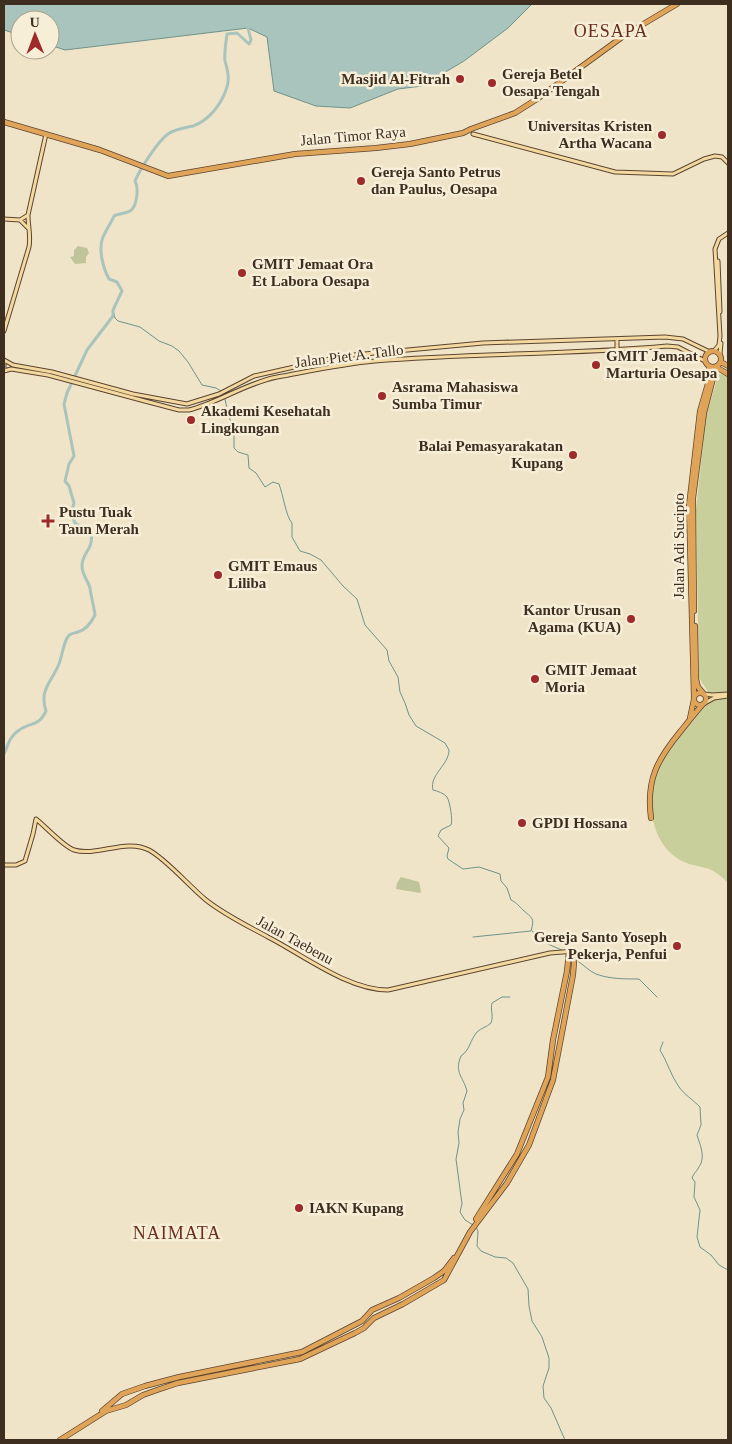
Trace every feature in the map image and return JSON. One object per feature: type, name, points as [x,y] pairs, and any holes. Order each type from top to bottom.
[{"type":"highway","name":"Jalan Timor Raya","points":[[4,122],[100,150],[164,175],[284,155],[392,146],[463,134],[528,105],[616,41],[677,4]]},
{"type":"highway","points":[[721,362],[720,354],[712,352],[706,356],[705,361],[709,366],[716,367],[728,374]]},
{"type":"highway","points":[[721,362],[728,366]]},
{"type":"highway","points":[[716,367],[721,362]]},
{"type":"highway","name":"Jalan Adi Sucipto","points":[[689,719],[694,699],[694,477],[700,411],[709,380],[709,366]]},
{"type":"highway","name":"Jalan Adi Sucipto","points":[[694,477],[704,413],[716,367]]},
{"type":"highway","name":"Jalan Adi Sucipto","points":[[693,618],[695,671],[698,687],[703,693]]},
{"type":"highway","points":[[651,818],[650,791],[654,772],[665,751],[689,719],[704,704],[706,698],[703,693],[697,694],[694,699],[697,704],[704,704]]},
{"type":"highway","points":[[58,1440],[98,1414],[122,1394],[129,1391],[179,1376],[301,1352],[362,1321],[372,1310],[399,1298],[438,1275],[451,1263],[469,1231],[482,1212],[507,1183],[529,1145],[553,1080],[572,979],[570,951]]},
{"type":"highway","points":[[98,1414],[126,1406],[143,1395],[178,1383],[300,1359],[349,1336],[364,1328],[377,1316],[403,1304],[444,1280],[469,1231]]},
{"type":"main road","points":[[472,131],[615,172],[673,174],[704,158],[715,156],[722,157],[728,163]]},
{"type":"main road","points":[[4,331],[29,247],[31,237],[28,228],[28,215],[46,134]]},
{"type":"main road","points":[[4,219],[20,220],[28,215]]},
{"type":"main road","points":[[20,220],[28,228]]},
{"type":"main road","points":[[712,352],[719,345],[720,336],[715,254],[718,241],[728,233]]},
{"type":"main road","points":[[715,254],[718,266],[722,337],[720,354]]},
{"type":"main road","name":"Jalan Piet A. Tallo","points":[[221,395],[226,390],[254,376],[343,356],[418,348],[483,343],[678,338],[712,352]]},
{"type":"main road","points":[[617,339],[617,350]]},
{"type":"main road","name":"Jalan Piet A. Tallo","points":[[4,361],[13,365],[139,396],[187,404],[259,382],[358,364],[457,356],[566,353],[676,346],[705,361]]},
{"type":"main road","points":[[357,356],[358,364]]},
{"type":"main road","points":[[4,361],[4,369]]},
{"type":"main road","points":[[317,362],[318,370]]},
{"type":"main road","name":"Jalan Piet A. Tallo","points":[[4,369],[58,375]]},
{"type":"main road","points":[[703,693],[728,695]]},
{"type":"main road","points":[[704,704],[714,698],[728,695]]},
{"type":"main road","name":"Jalan Taebenu","points":[[4,865],[16,865],[25,861],[36,819],[73,850],[84,851],[134,846],[144,848],[151,851],[207,900],[228,915],[342,978],[375,989],[386,990],[570,951]]},
{"type":"green space","points":[[78,246],[87,248],[89,253],[86,257],[86,263],[75,264],[70,257],[74,256],[74,250]]},
{"type":"green space","points":[[718,375],[728,376],[728,692],[709,693],[699,678],[696,510],[706,417]]},
{"type":"green space","points":[[728,698],[728,883],[712,870],[678,859],[665,847],[654,823],[652,795],[657,769],[676,738],[704,706],[713,700]]},
{"type":"green space","points":[[401,877],[419,882],[421,892],[396,889]]},
{"type":"water","points":[[4,4],[532,4],[508,28],[464,61],[422,86],[398,89],[350,108],[316,106],[274,91],[267,37],[248,28],[65,50],[60,48],[60,10],[10,10],[10,32],[4,30]]},
{"type":"waterway","points":[[4,754],[15,733],[37,722],[43,716],[46,711],[44,704],[45,692],[59,664],[67,638],[70,634],[86,628],[95,615],[90,588],[82,566],[91,543],[91,533],[75,523],[71,513],[74,503],[69,486],[65,481],[69,464],[74,456],[64,404],[67,393],[87,350],[113,316],[113,310],[122,291],[117,282],[109,279],[105,269],[101,253],[103,237],[114,216],[128,212],[134,206],[137,197],[135,181],[159,143],[171,132],[193,126],[205,120],[219,105],[228,83],[225,61],[227,34],[237,33],[249,44],[251,40],[248,28]]},
{"type":"waterway","points":[[113,310],[118,321],[140,327],[159,341],[179,351],[202,385],[221,391]]},
{"type":"waterway","points":[[225,399],[234,430],[234,448],[238,452],[248,455],[249,468],[256,473],[265,487],[273,482],[279,484],[288,516],[292,523],[292,537],[300,551],[321,560],[357,599],[365,625],[387,650],[389,661],[398,677],[400,692],[409,715],[416,726],[445,743],[449,750],[433,785],[433,790],[447,797],[450,807],[451,825],[441,830],[438,836],[449,848],[448,859],[463,869],[479,867],[500,874],[501,881],[507,888],[511,900],[529,915],[533,921],[531,931],[473,937]]},
{"type":"waterway","points":[[532,931],[548,944],[564,951]]},
{"type":"waterway","points":[[579,962],[601,976],[639,979],[657,997]]},
{"type":"waterway","points":[[473,1225],[465,1220],[460,1212],[462,1204],[456,1159],[460,1119],[464,1110],[463,1103],[467,1091],[458,1067],[461,1056],[477,1032],[491,1023],[492,1003],[502,997],[510,997]]},
{"type":"waterway","points":[[663,1042],[660,1050],[676,1083],[700,1107],[701,1125],[697,1135],[702,1151],[702,1159],[692,1178],[695,1182],[694,1197],[700,1210],[697,1237],[700,1247],[711,1255],[719,1265],[728,1270]]},
{"type":"waterway","points":[[476,1227],[478,1231],[477,1246],[481,1251],[495,1257],[506,1258],[513,1263],[528,1289],[532,1321],[542,1337],[549,1358],[549,1368],[543,1386],[544,1398],[551,1408],[565,1440]]},
{"type":"place","name":"Masjid Al-Fitrah","points":[[460,79]]},
{"type":"place","name":"Gereja Betel Oesapa Tengah","points":[[492,83]]},
{"type":"place","name":"Universitas Kristen Artha Wacana","points":[[662,135]]},
{"type":"place","name":"Gereja Santo Petrus dan Paulus, Oesapa","points":[[361,181]]},
{"type":"place","name":"GMIT Jemaat Ora Et Labora Oesapa","points":[[242,273]]},
{"type":"place","name":"GMIT Jemaat Marturia Oesapa","points":[[596,365]]},
{"type":"place","name":"Asrama Mahasiswa Sumba Timur","points":[[382,396]]},
{"type":"place","name":"Akademi Kesehatah Lingkungan","points":[[191,420]]},
{"type":"place","name":"Balai Pemasyarakatan Kupang","points":[[573,455]]},
{"type":"place","name":"Pustu Tuak Taun Merah","points":[[48,521]]},
{"type":"place","name":"GMIT Emaus Liliba","points":[[218,575]]},
{"type":"place","name":"Kantor Urusan Agama (KUA)","points":[[631,619]]},
{"type":"place","name":"GMIT Jemaat Moria","points":[[535,679]]},
{"type":"place","name":"GPDI Hossana","points":[[522,823]]},
{"type":"place","name":"Gereja Santo Yoseph Pekerja, Penfui","points":[[677,946]]},
{"type":"place","name":"IAKN Kupang","points":[[299,1208]]},
{"type":"district","name":"OESAPA","points":[[611,31]]},
{"type":"district","name":"NAIMATA","points":[[177,1233]]}]
